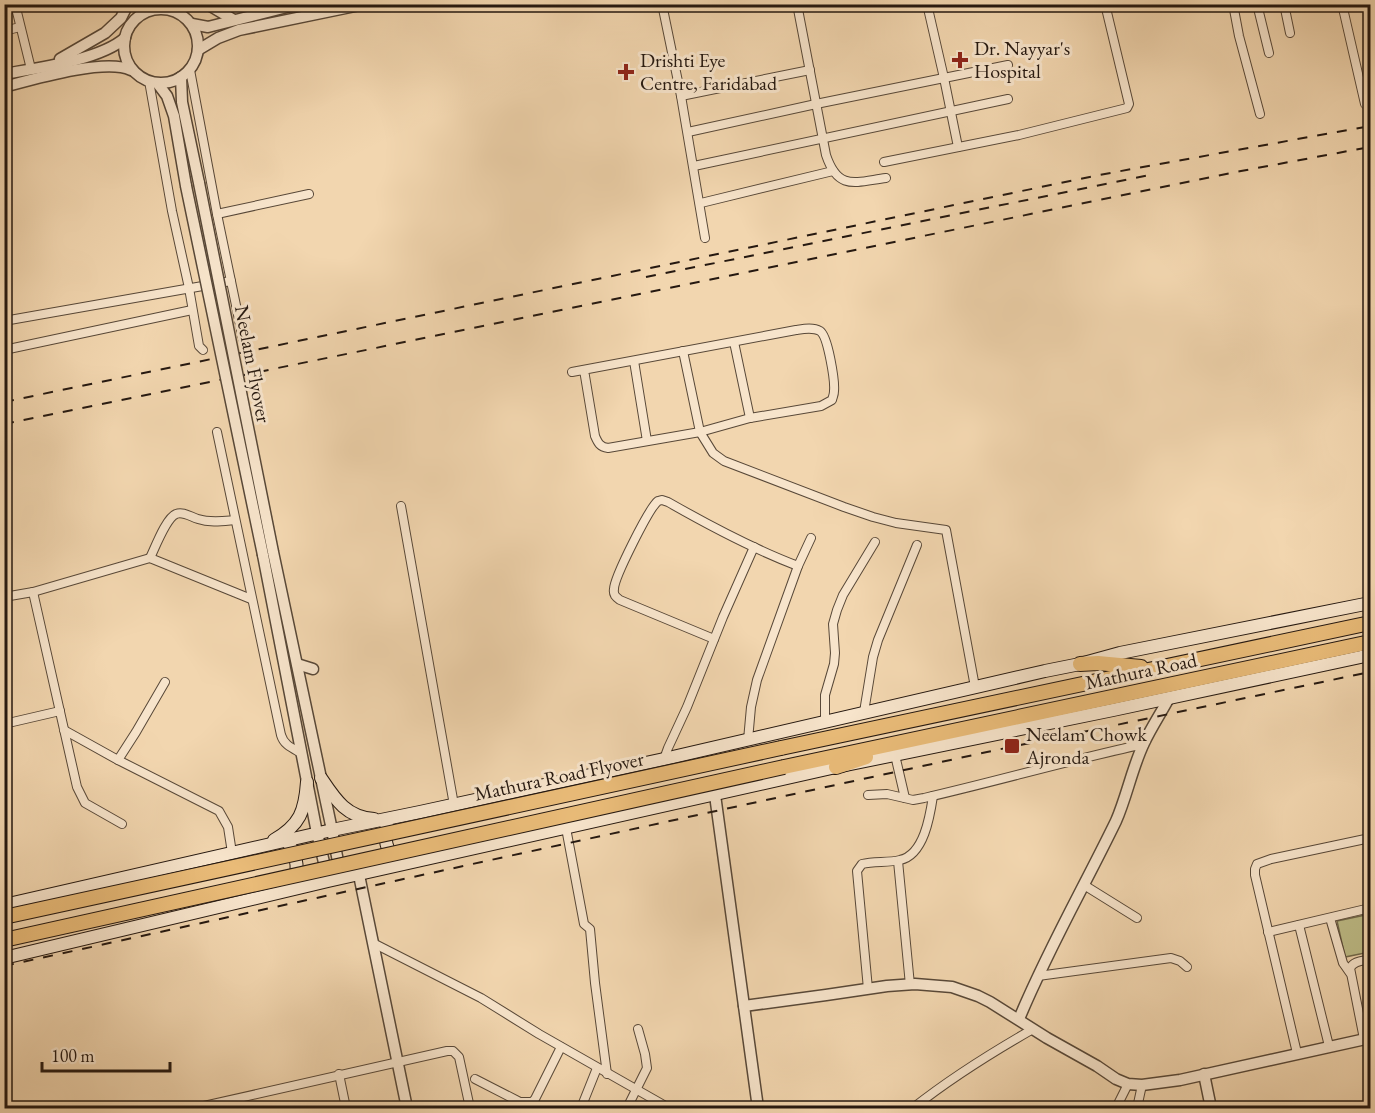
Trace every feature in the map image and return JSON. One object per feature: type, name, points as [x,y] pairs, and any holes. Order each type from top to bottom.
[{"type":"highway","name":"Mathura Road","points":[[1123,675],[1371,623]]},
{"type":"highway","name":"Mathura Road","points":[[919,739],[1371,642]]},
{"type":"highway","points":[[1322,652],[1371,650]]},
{"type":"highway","points":[[1080,664],[1115,664],[1155,668]]},
{"type":"highway","name":"Mathura Road Flyover","points":[[4,916],[1123,675]]},
{"type":"highway","points":[[836,767],[919,739]]},
{"type":"highway","name":"Mathura Road Flyover","points":[[4,940],[919,739]]},
{"type":"main road","points":[[4,905],[317,833],[664,759],[1120,653],[1371,603]]},
{"type":"main road","points":[[4,958],[403,864],[836,767],[1371,655]]},
{"type":"main road","points":[[321,778],[347,811],[364,818],[387,819]]},
{"type":"main road","points":[[265,845],[284,834],[298,819],[305,801],[307,782]]},
{"type":"main road","points":[[387,819],[385,830],[387,843],[395,861],[403,864]]},
{"type":"main road","points":[[282,842],[291,847],[297,858],[298,870],[292,890]]},
{"type":"street","points":[[15,4],[31,69]]},
{"type":"street","points":[[130,4],[132,22]]},
{"type":"street","points":[[49,65],[105,33],[121,18],[130,4]]},
{"type":"street","points":[[207,4],[234,20]]},
{"type":"street","points":[[192,24],[208,27],[299,4]]},
{"type":"street","points":[[198,50],[218,38],[240,30],[365,4]]},
{"type":"street","points":[[662,4],[688,132],[705,238]]},
{"type":"street","points":[[796,4],[822,138],[833,171],[838,177],[852,183],[886,178]]},
{"type":"street","points":[[927,4],[958,147]]},
{"type":"street","points":[[884,162],[1019,135],[1121,110],[1129,106],[1105,4]]},
{"type":"street","points":[[1233,4],[1239,36],[1260,114]]},
{"type":"street","points":[[1257,4],[1269,53]]},
{"type":"street","points":[[1284,4],[1290,33]]},
{"type":"street","points":[[1342,4],[1365,104]]},
{"type":"street","points":[[4,87],[73,70],[111,66],[125,67],[143,80],[153,82],[177,80],[186,74],[195,63],[198,50],[197,36],[192,24],[182,14],[167,7],[142,13],[132,22],[125,35],[124,54],[131,70]]},
{"type":"street","points":[[4,31],[20,27]]},
{"type":"street","points":[[4,74],[70,61],[108,50],[125,38]]},
{"type":"street","points":[[688,132],[1008,65]]},
{"type":"street","points":[[681,96],[810,70]]},
{"type":"street","points":[[186,74],[243,339]]},
{"type":"street","name":"Neelam Flyover","points":[[186,74],[182,102],[268,553]]},
{"type":"street","points":[[153,82],[172,211],[202,350]]},
{"type":"street","name":"Neelam Flyover","points":[[153,82],[167,96],[174,116],[186,186],[268,553]]},
{"type":"street","points":[[694,166],[1008,99]]},
{"type":"street","points":[[700,203],[833,171]]},
{"type":"street","points":[[216,214],[309,194]]},
{"type":"street","points":[[4,321],[231,281]]},
{"type":"street","points":[[4,350],[192,310]]},
{"type":"street","points":[[572,372],[815,329],[822,332],[826,339],[835,393],[832,400],[821,406],[750,418],[700,432],[602,448],[595,436],[584,370]]},
{"type":"street","points":[[734,342],[750,418]]},
{"type":"street","points":[[683,351],[700,432],[712,453],[724,461],[873,517],[946,530],[975,687]]},
{"type":"street","points":[[634,361],[647,441]]},
{"type":"street","points":[[217,432],[281,735],[287,745],[301,753]]},
{"type":"street","points":[[714,639],[616,597],[614,588],[621,568],[657,502],[662,500],[668,502],[710,526],[798,566]]},
{"type":"street","points":[[401,506],[454,805]]},
{"type":"street","points":[[150,558],[168,520],[174,514],[185,514],[207,521],[235,520]]},
{"type":"street","points":[[748,740],[751,707],[757,680],[798,566],[811,538]]},
{"type":"street","points":[[825,721],[825,695],[836,653],[833,624],[843,595],[875,542]]},
{"type":"street","points":[[864,712],[878,640],[917,545]]},
{"type":"street","points":[[664,759],[754,547]]},
{"type":"street","points":[[268,553],[297,664],[332,830],[334,880]]},
{"type":"street","points":[[268,553],[301,753],[317,833],[334,880]]},
{"type":"street","points":[[4,597],[33,592],[150,558],[251,599]]},
{"type":"street","points":[[33,592],[77,787],[85,803],[122,824]]},
{"type":"street","points":[[297,664],[312,669]]},
{"type":"street","points":[[118,759],[165,682]]},
{"type":"street","points":[[1019,1020],[1058,933],[1121,809],[1144,744],[1169,698]]},
{"type":"street","points":[[4,724],[60,711]]},
{"type":"street","points":[[64,730],[219,811],[228,827],[232,853]]},
{"type":"street","points":[[868,795],[887,794],[913,800],[1144,744]]},
{"type":"street","points":[[895,755],[904,798]]},
{"type":"street","points":[[715,795],[758,1108]]},
{"type":"street","points":[[868,989],[857,871],[862,864],[908,858],[917,848],[929,820],[933,796]]},
{"type":"street","points":[[566,828],[584,924],[590,929],[608,1074]]},
{"type":"street","points":[[1297,1053],[1255,869],[1257,864],[1271,859],[1371,838]]},
{"type":"street","points":[[898,861],[910,985]]},
{"type":"street","points":[[358,875],[407,1108]]},
{"type":"street","points":[[1084,885],[1137,918]]},
{"type":"street","points":[[1268,932],[1371,908]]},
{"type":"street","points":[[1330,918],[1343,963],[1350,973]]},
{"type":"street","points":[[1299,925],[1329,1046]]},
{"type":"street","points":[[373,944],[481,998],[561,1047],[669,1108]]},
{"type":"street","points":[[1038,976],[1170,958],[1180,961],[1187,967]]},
{"type":"street","points":[[744,1006],[910,985],[952,987],[978,996],[1116,1079],[1128,1084],[1142,1085],[1180,1080],[1367,1038],[1350,968],[1352,964],[1371,959]]},
{"type":"street","points":[[627,1108],[647,1068],[638,1029]]},
{"type":"street","points":[[913,1108],[989,1054],[1033,1029]]},
{"type":"street","points":[[475,1079],[520,1102],[532,1102],[561,1047]]},
{"type":"street","points":[[199,1108],[339,1074],[453,1051],[457,1054],[470,1108]]},
{"type":"street","points":[[581,1108],[597,1068]]},
{"type":"street","points":[[339,1074],[346,1108]]},
{"type":"street","points":[[1204,1074],[1211,1108]]},
{"type":"street","points":[[1116,1108],[1128,1084]]},
{"type":"street","points":[[1137,1108],[1142,1085]]},
{"type":"shaded area","points":[[1370,914],[1370,952],[1345,957],[1337,921]]},
{"type":"railway","points":[[4,402],[1099,175],[1370,126]]},
{"type":"railway","points":[[4,424],[1241,171],[1370,147]]},
{"type":"railway","points":[[646,277],[1155,174]]},
{"type":"railway","points":[[4,966],[987,752],[1370,672]]},
{"type":"place","name":"Dr. Nayyar's Hospital","points":[[960,60]]},
{"type":"place","name":"Drishti Eye Centre, Faridabad","points":[[626,72]]},
{"type":"place","name":"Neelam Chowk Ajronda","points":[[1012,746]]}]
